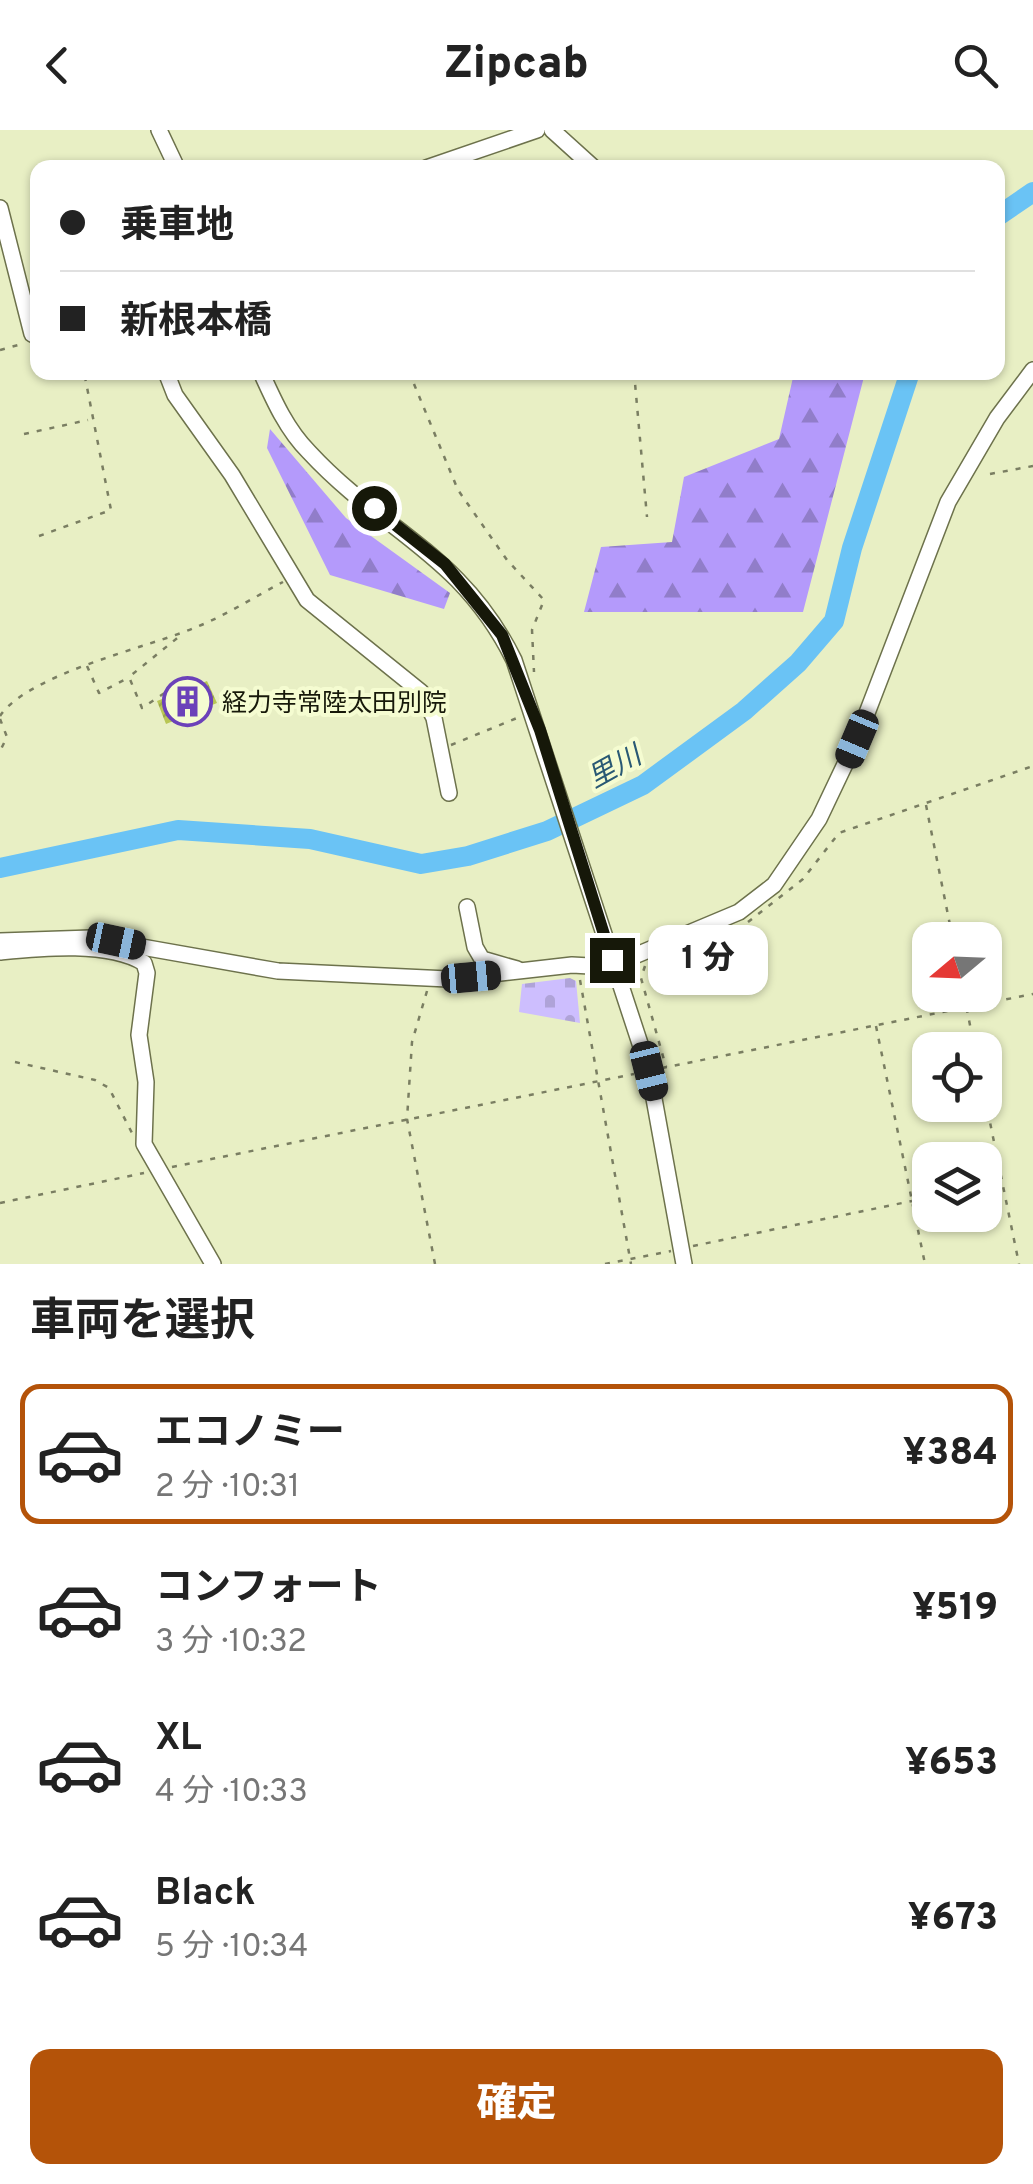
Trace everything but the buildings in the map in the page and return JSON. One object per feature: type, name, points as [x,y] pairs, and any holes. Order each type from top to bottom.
[{"type":"street","points":[[159,130],[173,160]]},
{"type":"street","points":[[449,160],[537,130]]},
{"type":"street","points":[[552,130],[585,160]]},
{"type":"street","points":[[0,208],[30,326]]},
{"type":"street","points":[[0,941],[97,939],[278,972],[448,979],[613,962],[726,919],[761,897],[784,872],[843,772],[948,502],[997,418],[1033,370]]},
{"type":"street","points":[[170,380],[307,600],[421,692],[434,718],[449,793]]},
{"type":"street","points":[[265,380],[275,403],[306,450],[445,564],[478,600],[502,635],[534,711],[649,1071],[684,1256]]},
{"type":"street","points":[[467,907],[482,958],[522,971]]},
{"type":"street","points":[[97,939],[144,963],[147,973],[139,1034],[146,1082],[144,1144],[214,1264]]},
{"type":"street","points":[[0,952],[76,950],[134,957]]},
{"type":"path","points":[[0,350],[30,341]]},
{"type":"path","points":[[39,536],[111,510],[85,380]]},
{"type":"path","points":[[412,380],[458,490],[507,560],[544,600],[532,630],[535,669],[530,676]]},
{"type":"path","points":[[635,380],[647,518]]},
{"type":"path","points":[[24,434],[90,420]]},
{"type":"path","points":[[990,474],[1033,466]]},
{"type":"path","points":[[0,751],[7,737],[0,717],[12,703],[87,665],[186,631],[294,576]]},
{"type":"path","points":[[87,665],[98,693],[129,677],[186,631]]},
{"type":"path","points":[[129,677],[142,708],[175,686]]},
{"type":"path","points":[[440,749],[534,711]]},
{"type":"path","points":[[674,953],[730,931],[768,908],[803,879],[840,834],[1033,766]]},
{"type":"path","points":[[926,803],[949,922]]},
{"type":"path","points":[[649,962],[641,978],[666,1067]]},
{"type":"path","points":[[573,974],[582,988],[595,1081],[630,1262]]},
{"type":"path","points":[[435,1264],[407,1119],[417,1024],[428,989],[448,979]]},
{"type":"path","points":[[1002,1000],[1033,994]]},
{"type":"path","points":[[0,1203],[941,1012]]},
{"type":"path","points":[[605,1264],[684,1256],[912,1202],[876,1025]]},
{"type":"path","points":[[15,1062],[96,1080],[109,1088],[119,1114],[144,1144]]},
{"type":"path","points":[[990,1122],[1020,1264]]},
{"type":"path","points":[[918,1232],[925,1264]]},
{"type":"green space","points":[[792,380],[863,380],[803,612],[584,612],[601,547],[672,542],[684,477],[779,439]]},
{"type":"green space","points":[[270,429],[346,518],[450,593],[444,609],[330,575],[267,448]]},
{"type":"green space","points":[[570,978],[576,981],[580,1023],[519,1012],[522,984]]},
{"type":"waterway","name":"里川","points":[[1005,211],[1033,192]]},
{"type":"waterway","name":"里川","points":[[0,868],[178,830],[310,839],[421,864],[468,856],[547,831],[643,785],[744,711],[798,663],[834,621],[852,548],[907,380]]},
{"type":"place","name":"経力寺常陸太田別院","points":[[187,702]]},
{"type":"route","points":[[374,508],[445,564],[502,635],[540,730],[612,960]]}]
